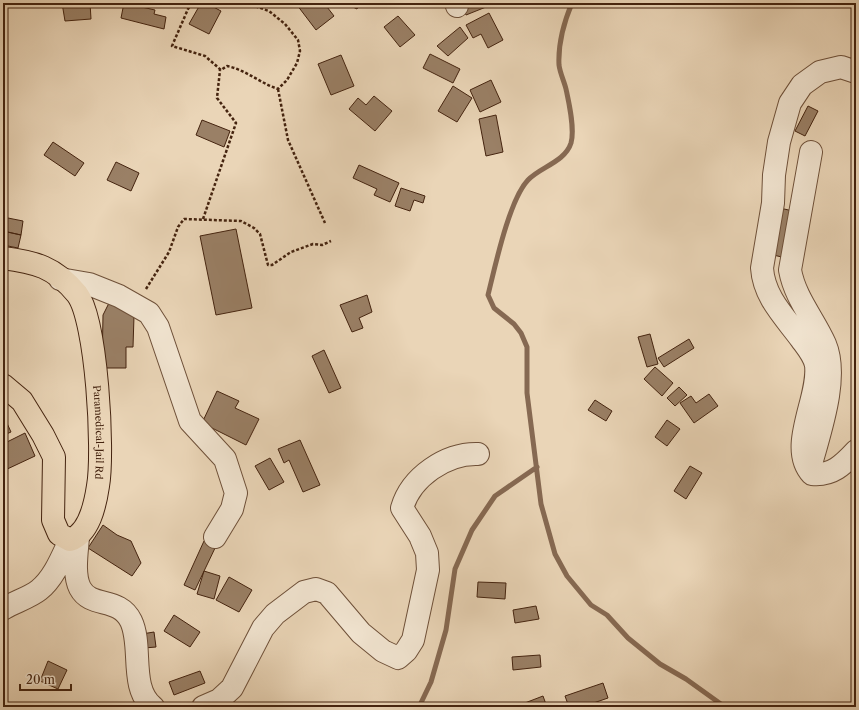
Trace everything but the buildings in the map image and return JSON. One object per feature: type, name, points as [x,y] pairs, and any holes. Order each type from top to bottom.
[{"type":"main road","name":"Paramedical-Jail Rd","points":[[3,258],[25,260],[50,270],[77,295],[87,320],[98,382],[100,438],[99,486],[86,526],[74,538]]},
{"type":"main road","points":[[3,385],[22,401],[43,435],[54,457],[53,520],[59,534],[74,538]]},
{"type":"street","points":[[856,72],[840,67],[820,72],[802,85],[790,103],[779,142],[774,175],[773,203],[763,255],[763,279],[771,300],[809,350],[816,364],[816,384],[805,429],[802,450],[805,466],[812,474],[824,475],[837,469],[856,451]]},
{"type":"street","points":[[810,471],[827,406],[829,357],[825,345],[792,284],[790,270],[811,152]]},
{"type":"street","points":[[60,278],[89,284],[136,304],[148,313],[158,328],[190,421],[197,430],[218,450],[225,459],[231,473],[236,493],[232,509],[215,537]]},
{"type":"street","points":[[203,707],[219,700],[232,688],[262,628],[276,614],[304,592],[316,588],[326,593],[361,633],[383,651],[398,658],[406,651],[413,640],[428,570],[427,553],[425,547],[420,536],[402,508],[405,497],[417,481],[444,461],[465,454],[478,454]]},
{"type":"street","points":[[3,609],[38,590],[48,581],[74,538]]},
{"type":"street","points":[[74,538],[79,587],[86,596],[99,602],[114,604],[124,610],[132,622],[141,690],[147,702],[153,707]]},
{"type":"path","points":[[192,3],[172,46],[205,56],[220,70]]},
{"type":"path","points":[[246,3],[269,12],[285,24],[298,40],[300,51],[298,63],[288,80],[278,89]]},
{"type":"path","points":[[220,70],[227,66],[234,68],[248,73],[264,84],[278,89]]},
{"type":"path","points":[[203,220],[236,123],[217,98],[220,70]]},
{"type":"path","points":[[278,89],[288,140],[325,223]]},
{"type":"path","points":[[136,304],[169,252],[178,227],[184,219],[241,221],[254,228],[260,234],[268,265],[272,265],[291,252],[313,244],[322,245],[331,241]]},
{"type":"waterway","points":[[572,3],[566,18],[559,50],[559,65],[566,89],[571,116],[571,143],[568,150],[558,160],[533,175],[521,190],[509,218],[488,295],[494,308],[514,324],[521,333],[527,347],[527,393],[541,504],[555,554],[567,576],[591,605],[607,615],[628,638],[660,664],[686,679],[725,707]]},
{"type":"waterway","points":[[419,707],[431,682],[446,630],[455,569],[472,530],[495,496],[537,467]]}]
